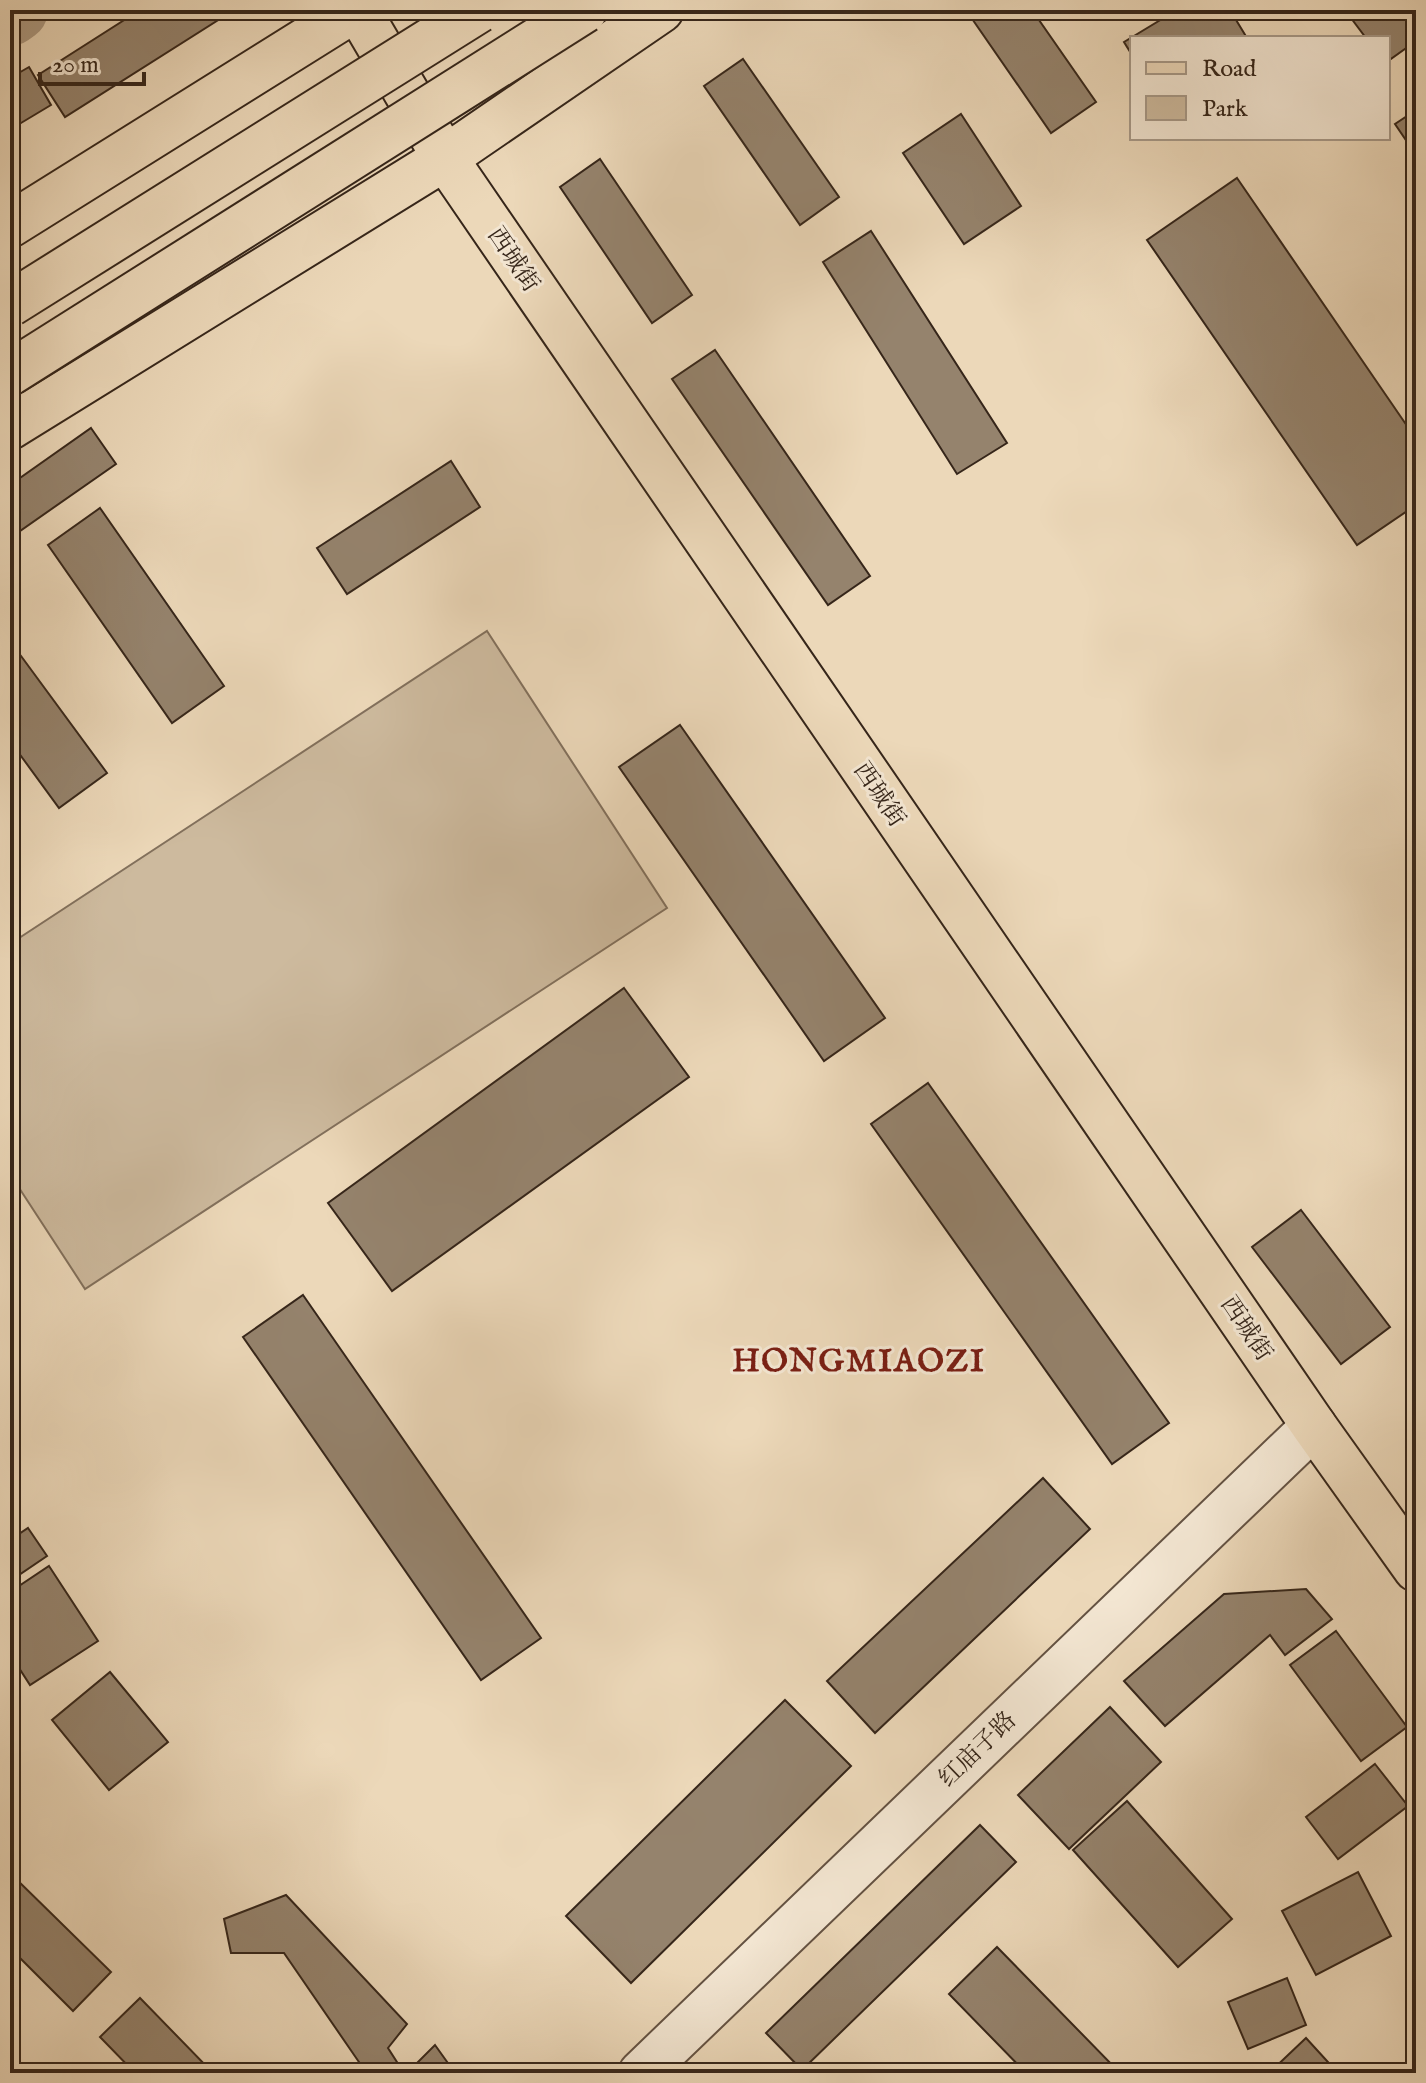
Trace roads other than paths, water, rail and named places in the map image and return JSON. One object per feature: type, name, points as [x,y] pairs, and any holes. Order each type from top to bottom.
[{"type":"main road","name":"西珹街","points":[[356,10],[445,158],[1314,1426],[1416,1569]]},
{"type":"main road","points":[[10,225],[356,10]]},
{"type":"main road","points":[[10,304],[479,10]]},
{"type":"main road","points":[[10,373],[585,10]]},
{"type":"main road","points":[[10,427],[445,158],[661,10]]},
{"type":"street","name":"红庙子路","points":[[641,2073],[1314,1426]]},
{"type":"waterway","points":[[10,15],[17,10]]},
{"type":"district","name":"HONGMIAOZI","points":[[859,1360]]}]
